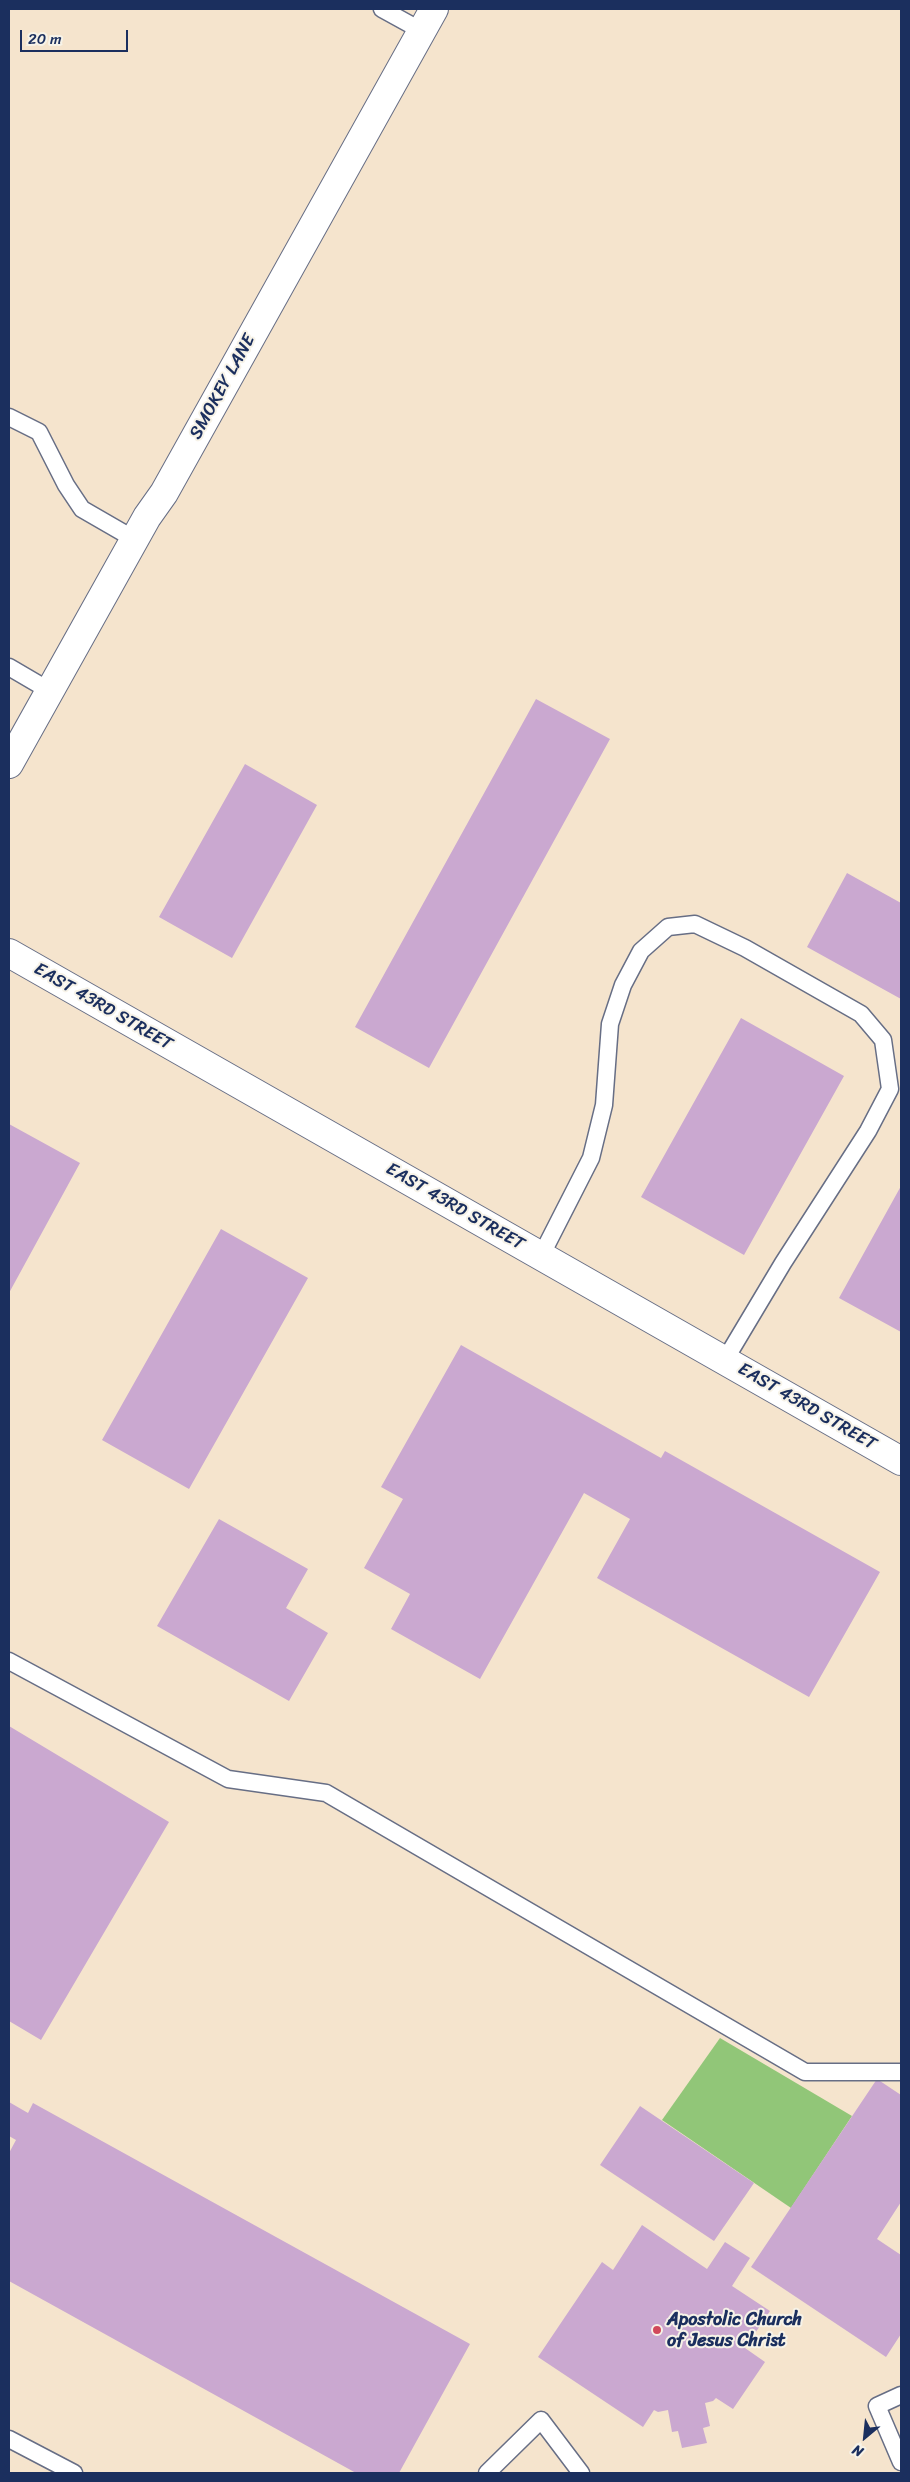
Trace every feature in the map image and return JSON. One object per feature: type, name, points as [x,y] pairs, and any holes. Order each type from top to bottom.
[{"type":"street","name":"SMOKEY LANE","points":[[9,764],[134,539],[164,493],[428,20]]},
{"type":"street","name":"EAST 43RD STREET","points":[[9,953],[901,1460]]},
{"type":"lane","points":[[382,9],[428,20]]},
{"type":"lane","points":[[9,417],[39,432],[66,485],[82,509],[134,539]]},
{"type":"lane","points":[[9,667],[50,691]]},
{"type":"lane","points":[[541,1256],[592,1158],[604,1105],[610,1024],[624,985],[641,951],[668,927],[696,924],[820,990],[861,1014],[883,1040],[890,1089],[868,1131],[783,1263],[725,1360]]},
{"type":"lane","points":[[9,1661],[228,1779],[326,1793],[805,2072],[901,2072]]},
{"type":"lane","points":[[901,2395],[877,2406],[901,2462]]},
{"type":"lane","points":[[487,2473],[541,2420],[581,2473]]},
{"type":"lane","points":[[9,2438],[74,2473]]},
{"type":"green space","points":[[720,2038],[852,2116],[791,2208],[662,2120]]},
{"type":"building","points":[[536,699],[610,739],[429,1068],[355,1027]]},
{"type":"building","points":[[245,764],[317,805],[232,958],[159,917]]},
{"type":"building","points":[[847,873],[901,903],[901,999],[807,947]]},
{"type":"building","points":[[741,1018],[844,1076],[744,1255],[641,1197]]},
{"type":"building","points":[[9,1124],[80,1163],[9,1293]]},
{"type":"building","points":[[901,1186],[901,1332],[839,1298]]},
{"type":"building","points":[[221,1229],[308,1278],[189,1489],[102,1440]]},
{"type":"building","points":[[461,1345],[661,1458],[665,1451],[880,1572],[809,1697],[597,1578],[630,1519],[584,1493],[480,1679],[391,1629],[410,1594],[364,1568],[403,1499],[381,1487]]},
{"type":"building","points":[[219,1519],[308,1569],[286,1608],[328,1633],[289,1701],[157,1626]]},
{"type":"building","points":[[9,1726],[169,1822],[41,2040],[9,2021]]},
{"type":"building","points":[[877,2079],[901,2095],[901,2202],[877,2239],[901,2255],[901,2334],[886,2357],[751,2267]]},
{"type":"building","points":[[9,2102],[28,2113],[33,2103],[470,2344],[399,2473],[356,2473],[9,2281],[9,2153],[16,2140],[9,2136]]},
{"type":"building","points":[[640,2106],[754,2183],[714,2241],[600,2165]]},
{"type":"building","name":"Apostolic Church of Jesus Christ","points":[[642,2225],[707,2269],[725,2242],[750,2258],[732,2286],[770,2311],[745,2348],[765,2362],[733,2409],[716,2398],[705,2403],[710,2426],[703,2428],[707,2443],[682,2448],[678,2431],[672,2432],[668,2410],[658,2412],[654,2410],[643,2427],[538,2357],[602,2262],[613,2270]]},
{"type":"place","name":"Apostolic Church of Jesus Christ","points":[[657,2330]]}]
